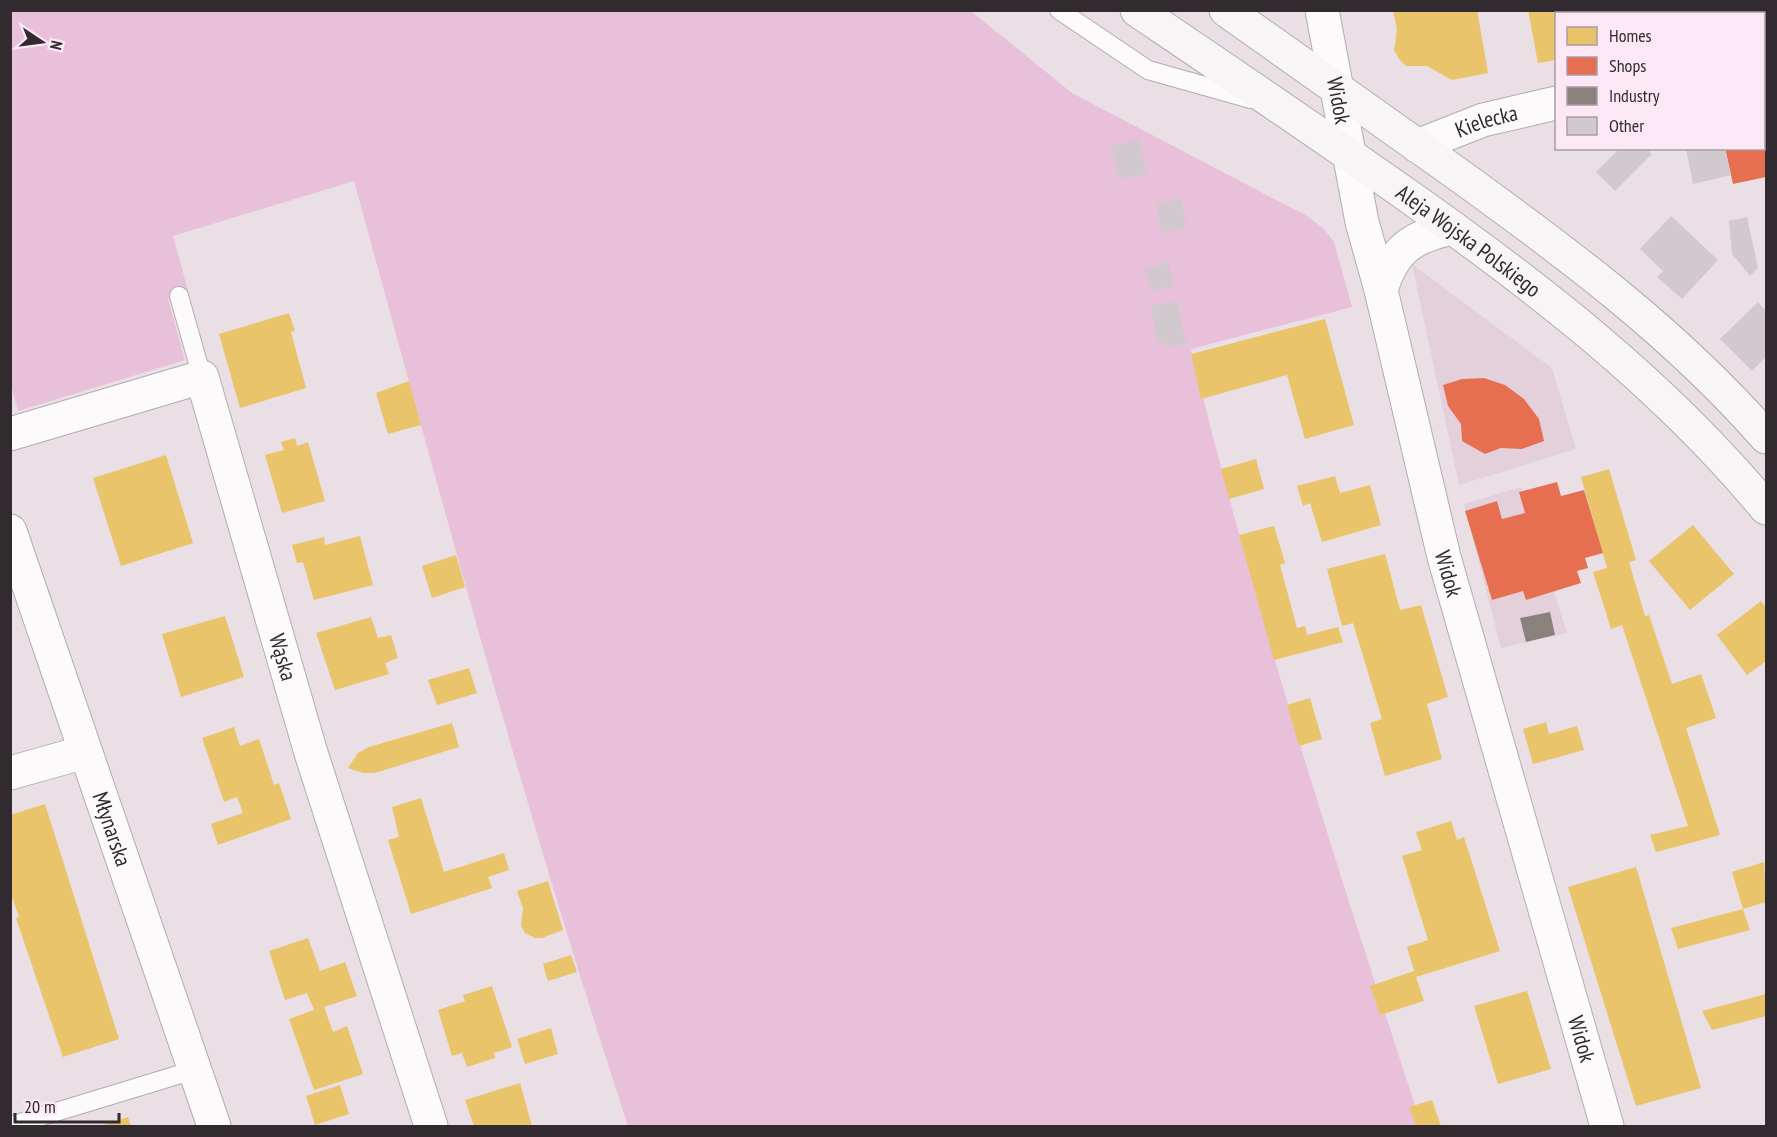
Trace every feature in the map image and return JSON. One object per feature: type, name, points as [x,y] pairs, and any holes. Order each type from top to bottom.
[{"type":"main road","name":"Aleja Wojska Polskiego","points":[[1137,10],[1352,156],[1531,285],[1642,377],[1736,471],[1767,508]]},
{"type":"main road","name":"Aleja Wojska Polskiego","points":[[1226,10],[1563,250],[1609,287],[1709,376],[1767,437]]},
{"type":"street","name":"Widok","points":[[1322,10],[1352,156],[1362,222],[1382,290],[1447,568],[1607,1126]]},
{"type":"street","name":"Kielecka","points":[[1417,146],[1483,120],[1555,103]]},
{"type":"street","points":[[1382,290],[1394,259],[1405,247],[1433,232],[1453,228]]},
{"type":"street","points":[[10,434],[202,377]]},
{"type":"street","name":"Wąska","points":[[202,377],[311,753],[431,1126]]},
{"type":"street","name":"Młynarska","points":[[10,531],[214,1126]]},
{"type":"street","points":[[10,773],[86,752]]},
{"type":"lane","points":[[1059,10],[1148,70],[1280,106]]},
{"type":"lane","points":[[179,296],[202,377]]},
{"type":"lane","points":[[18,1125],[194,1070]]},
{"type":"shaded area","points":[[10,11],[971,11],[1072,93],[1307,216],[1323,228],[1334,242],[1352,307],[1191,349],[1270,643],[1359,933],[1422,1126],[628,1126],[519,774],[354,181],[173,236],[189,294],[168,299],[185,360],[18,411],[10,381]]},
{"type":"shaded area","points":[[1412,264],[1552,368],[1576,449],[1459,485]]},
{"type":"shaded area","points":[[1521,487],[1567,633],[1501,648],[1464,504]]},
{"type":"building: Homes","points":[[1393,10],[1477,10],[1488,73],[1452,80],[1427,66],[1406,66],[1394,50],[1397,30]]},
{"type":"building: Homes","points":[[1528,10],[1581,10],[1582,12],[1555,12],[1555,60],[1538,63]]},
{"type":"building: Homes","points":[[1611,10],[1676,10],[1676,12],[1611,12]]},
{"type":"building: Homes","points":[[289,313],[295,331],[291,332],[306,388],[240,408],[219,334]]},
{"type":"building: Homes","points":[[1325,319],[1354,425],[1305,439],[1287,375],[1201,399],[1191,354]]},
{"type":"building: Homes","points":[[409,381],[421,425],[388,434],[376,393]]},
{"type":"building: Homes","points":[[295,438],[297,446],[308,442],[325,501],[282,513],[265,455],[284,450],[281,442]]},
{"type":"building: Homes","points":[[166,455],[193,543],[121,566],[93,478]]},
{"type":"building: Homes","points":[[1256,459],[1264,489],[1229,499],[1221,469]]},
{"type":"building: Homes","points":[[1609,469],[1636,560],[1629,562],[1645,616],[1649,615],[1672,684],[1701,674],[1716,718],[1686,728],[1720,835],[1656,852],[1650,835],[1688,826],[1622,625],[1611,629],[1593,572],[1607,568],[1581,477]]},
{"type":"building: Homes","points":[[1335,476],[1340,493],[1370,485],[1381,525],[1322,542],[1310,503],[1303,506],[1297,486]]},
{"type":"building: Homes","points":[[1693,525],[1734,574],[1690,610],[1649,561]]},
{"type":"building: Homes","points":[[1274,526],[1285,563],[1280,565],[1297,628],[1305,626],[1307,635],[1338,627],[1343,642],[1274,660],[1239,535]]},
{"type":"building: Homes","points":[[360,536],[373,585],[314,600],[303,562],[297,563],[292,545],[324,537],[325,545]]},
{"type":"building: Homes","points":[[1385,554],[1400,610],[1421,605],[1448,697],[1427,704],[1442,759],[1385,776],[1370,723],[1382,719],[1353,623],[1342,626],[1327,569]]},
{"type":"building: Homes","points":[[456,555],[465,587],[432,598],[422,566]]},
{"type":"building: Homes","points":[[1761,601],[1766,608],[1766,661],[1747,675],[1717,635]]},
{"type":"building: Homes","points":[[225,616],[244,677],[181,697],[162,634]]},
{"type":"building: Homes","points":[[371,617],[378,638],[391,635],[398,658],[385,663],[389,674],[335,690],[316,633]]},
{"type":"building: Homes","points":[[469,668],[477,693],[437,705],[428,680]]},
{"type":"building: Homes","points":[[1310,698],[1322,739],[1299,746],[1287,705]]},
{"type":"building: Homes","points":[[1546,722],[1549,734],[1577,726],[1584,750],[1533,764],[1523,729]]},
{"type":"building: Homes","points":[[452,723],[459,747],[375,773],[363,773],[348,768],[358,753],[369,747]]},
{"type":"building: Homes","points":[[234,727],[240,746],[259,739],[274,785],[279,783],[291,819],[218,845],[211,824],[243,813],[237,797],[224,802],[202,738]]},
{"type":"building: Homes","points":[[421,798],[444,872],[504,853],[509,870],[488,877],[492,888],[411,914],[388,840],[399,837],[392,807]]},
{"type":"building: Homes","points":[[45,804],[119,1039],[63,1057],[16,918],[19,917],[10,891],[10,815]]},
{"type":"building: Homes","points":[[1451,821],[1457,840],[1464,837],[1500,951],[1416,977],[1424,1001],[1380,1015],[1370,986],[1414,971],[1407,947],[1428,940],[1402,856],[1422,850],[1416,832]]},
{"type":"building: Homes","points":[[1764,862],[1766,902],[1743,909],[1732,872]]},
{"type":"building: Homes","points":[[1636,867],[1701,1088],[1636,1106],[1568,887]]},
{"type":"building: Homes","points":[[548,881],[563,930],[542,938],[535,938],[525,933],[521,926],[523,908],[517,891]]},
{"type":"building: Homes","points":[[1743,909],[1750,930],[1678,949],[1671,928]]},
{"type":"building: Homes","points":[[308,938],[320,971],[345,962],[357,996],[324,1007],[333,1032],[347,1026],[363,1074],[314,1090],[289,1019],[314,1010],[307,993],[285,1000],[269,951]]},
{"type":"building: Homes","points":[[571,955],[577,972],[548,981],[543,964]]},
{"type":"building: Homes","points":[[492,986],[512,1047],[494,1053],[495,1058],[467,1067],[462,1053],[452,1056],[438,1010],[465,1001],[463,995]]},
{"type":"building: Homes","points":[[1527,991],[1551,1069],[1498,1084],[1474,1006]]},
{"type":"building: Homes","points":[[1766,994],[1766,1016],[1712,1030],[1702,1011]]},
{"type":"building: Homes","points":[[551,1028],[558,1054],[525,1064],[517,1039]]},
{"type":"building: Homes","points":[[520,1083],[532,1126],[474,1126],[465,1100]]},
{"type":"building: Homes","points":[[340,1085],[349,1114],[315,1125],[306,1096]]},
{"type":"building: Homes","points":[[1432,1100],[1441,1126],[1416,1126],[1409,1107]]},
{"type":"building: Homes","points":[[128,1117],[131,1126],[100,1126]]},
{"type":"building: Shops","points":[[1765,124],[1766,177],[1733,184],[1725,150],[1765,150]]},
{"type":"building: Shops","points":[[1484,378],[1505,385],[1524,399],[1539,419],[1544,441],[1522,449],[1501,448],[1485,454],[1462,441],[1461,424],[1448,406],[1443,385],[1462,379]]},
{"type":"building: Shops","points":[[1557,482],[1561,496],[1584,490],[1603,553],[1585,558],[1588,568],[1577,571],[1581,583],[1526,600],[1523,591],[1492,600],[1465,511],[1497,501],[1502,519],[1525,513],[1519,492]]},
{"type":"building: Industry","points":[[1550,612],[1555,635],[1526,642],[1520,618]]},
{"type":"building: Other","points":[[1139,139],[1147,174],[1119,180],[1111,146]]},
{"type":"building: Other","points":[[1648,150],[1652,154],[1615,191],[1596,172],[1617,151]]},
{"type":"building: Other","points":[[1686,150],[1725,150],[1731,175],[1693,184]]},
{"type":"building: Other","points":[[1181,198],[1187,228],[1162,233],[1156,203]]},
{"type":"building: Other","points":[[1671,216],[1718,260],[1682,299],[1657,277],[1663,271],[1640,249]]},
{"type":"building: Other","points":[[1747,217],[1758,268],[1750,276],[1732,254],[1729,221]]},
{"type":"building: Other","points":[[1168,262],[1174,286],[1151,292],[1145,269]]},
{"type":"building: Other","points":[[1177,301],[1186,344],[1167,348],[1166,343],[1158,344],[1150,306]]},
{"type":"building: Other","points":[[1758,302],[1766,311],[1766,357],[1752,371],[1720,339]]}]
